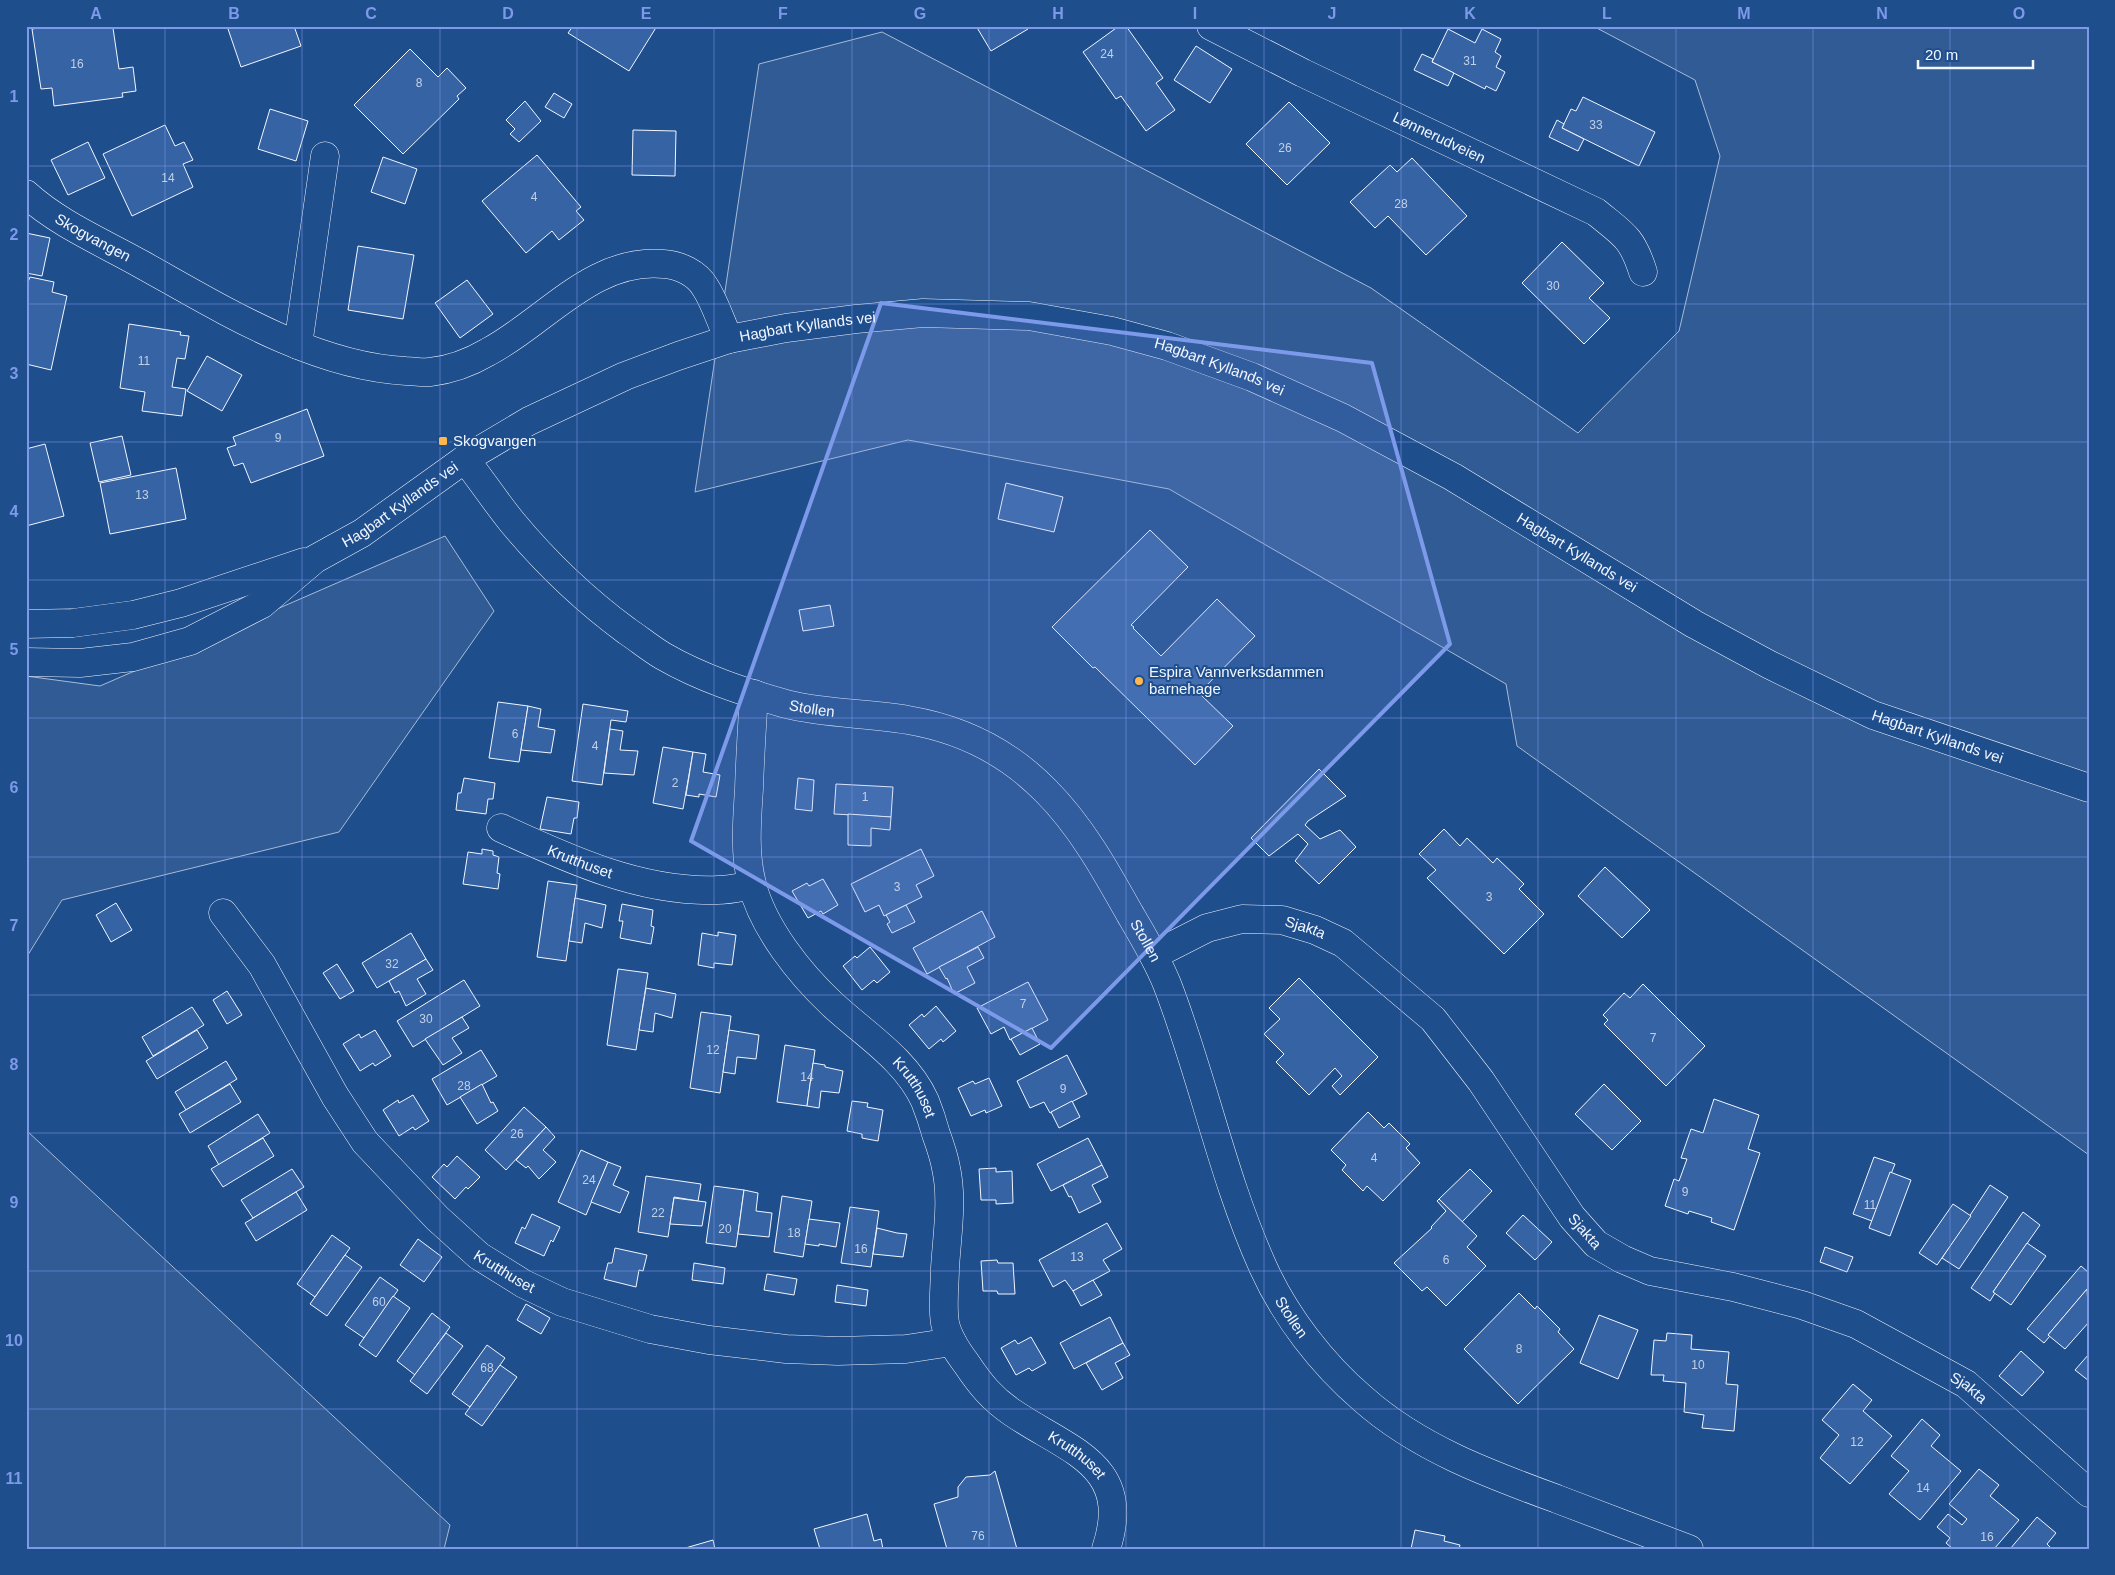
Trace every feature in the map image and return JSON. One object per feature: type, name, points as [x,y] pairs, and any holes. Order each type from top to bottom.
[{"type":"street","name":"Lønnerudveien","points":[[1212,26],[1303,73],[1596,212],[1630,240],[1637,252],[1644,272]]},
{"type":"street","points":[[298,345],[325,156]]},
{"type":"street","name":"Skogvangen","points":[[26,194],[42,208],[71,226],[228,314],[298,345],[359,364],[388,370],[430,372],[462,364],[488,352],[597,277],[627,266],[651,263],[674,265],[692,273],[705,286],[729,339]]},
{"type":"street","name":"Hagbart Kyllands vei","points":[[26,624],[73,623],[133,615],[181,603],[315,559],[362,533],[465,459],[529,421],[625,376],[729,339],[786,328],[923,313],[1029,316],[1112,331],[1167,346],[1252,377],[1343,418],[1453,478],[1694,624],[1796,678],[1873,715],[2089,788]]},
{"type":"street","name":"Stollen","points":[[465,459],[513,523],[547,560],[584,596],[662,655],[710,679],[788,704],[822,711],[906,720],[949,730],[981,743],[1012,760],[1047,791],[1078,828],[1154,955],[1166,980],[1180,1020],[1243,1218],[1264,1271],[1297,1325],[1327,1364],[1363,1400],[1407,1432],[1441,1452],[1492,1475],[1689,1549]]},
{"type":"street","name":"Hagbart Kyllands vei","points":[[26,662],[80,663],[124,658],[190,641],[262,604],[315,559]]},
{"type":"street","name":"Krutthuset","points":[[754,694],[747,824],[747,851],[752,885],[776,937],[799,971],[832,1004],[884,1048],[907,1072],[924,1099],[947,1170],[948,1198],[944,1304],[945,1324],[952,1342],[986,1392],[1013,1413],[1088,1460],[1102,1474],[1110,1492],[1114,1513],[1112,1530],[1106,1549]]},
{"type":"street","name":"Krutthuset","points":[[501,828],[541,847],[645,882],[672,887],[718,890],[752,885]]},
{"type":"street","name":"Krutthuset","points":[[223,913],[262,965],[335,1096],[365,1142],[437,1218],[465,1244],[480,1256],[524,1284],[562,1302],[650,1329],[709,1340],[786,1349],[838,1351],[906,1349],[952,1342]]},
{"type":"street","name":"Sjakta","points":[[1154,955],[1207,928],[1242,920],[1282,920],[1315,930],[1343,943],[1433,1019],[1481,1081],[1572,1217],[1596,1244],[1622,1259],[1650,1271],[1742,1289],[1802,1305],[1856,1324],[1966,1384],[2089,1493]]},
{"type":"highlighted area","points":[[881,303],[1372,363],[1450,644],[1051,1048],[691,841]]},
{"type":"shaded area","points":[[1593,26],[2089,26],[2089,1155],[1517,746],[1506,684],[1169,489],[908,440],[695,492],[759,64],[882,32],[1371,288],[1578,433],[1679,331],[1720,156],[1695,80]]},
{"type":"shaded area","points":[[445,536],[494,611],[339,832],[62,900],[26,958],[26,676],[100,686]]},
{"type":"shaded area","points":[[26,1130],[450,1525],[444,1549],[26,1549]]},
{"type":"building","points":[[52,26],[111,26],[113,28],[119,69],[133,67],[136,91],[122,93],[123,97],[54,106],[52,88],[41,89],[32,29]]},
{"type":"building","points":[[227,26],[294,26],[301,46],[241,67]]},
{"type":"building","points":[[573,26],[657,26],[629,71],[568,33]]},
{"type":"building","points":[[976,26],[1027,26],[1028,29],[991,51]]},
{"type":"building","points":[[1119,26],[1126,26],[1163,78],[1156,83],[1175,110],[1146,131],[1121,96],[1116,99],[1083,52]]},
{"type":"building","points":[[1448,29],[1475,43],[1482,29],[1501,39],[1495,52],[1501,56],[1496,67],[1505,72],[1496,91],[1486,86],[1485,89],[1432,62]]},
{"type":"building","points":[[1196,46],[1232,69],[1210,103],[1174,80]]},
{"type":"building","points":[[410,49],[438,77],[447,68],[466,88],[457,96],[459,99],[403,154],[354,105]]},
{"type":"building","points":[[1422,54],[1433,59],[1432,62],[1454,73],[1448,86],[1414,70]]},
{"type":"building","points":[[554,93],[572,104],[564,118],[545,107]]},
{"type":"building","points":[[1583,97],[1655,132],[1639,166],[1562,128],[1571,109],[1576,111]]},
{"type":"building","points":[[525,101],[541,121],[519,142],[510,134],[515,129],[506,120]]},
{"type":"building","points":[[1289,102],[1330,143],[1287,185],[1246,144]]},
{"type":"building","points":[[270,109],[308,121],[296,161],[258,149]]},
{"type":"building","points":[[1557,120],[1564,124],[1562,128],[1584,139],[1578,151],[1549,137]]},
{"type":"building","points":[[165,125],[175,146],[184,142],[193,160],[183,164],[193,187],[132,216],[103,154]]},
{"type":"building","points":[[633,130],[676,131],[675,176],[632,175]]},
{"type":"building","points":[[88,142],[105,178],[68,195],[51,160]]},
{"type":"building","points":[[537,155],[581,207],[576,211],[584,220],[559,240],[552,231],[526,253],[482,201]]},
{"type":"building","points":[[383,157],[417,169],[405,204],[371,192]]},
{"type":"building","points":[[1412,158],[1467,216],[1426,255],[1388,216],[1375,228],[1350,202],[1390,165],[1397,172]]},
{"type":"building","points":[[26,233],[50,238],[42,276],[26,273]]},
{"type":"building","points":[[1562,242],[1604,283],[1589,298],[1610,318],[1584,344],[1522,283]]},
{"type":"building","points":[[358,246],[414,255],[403,319],[348,310]]},
{"type":"building","points":[[30,277],[54,282],[52,292],[67,296],[51,370],[26,364],[26,287]]},
{"type":"building","points":[[467,280],[493,314],[460,338],[435,303]]},
{"type":"building","points":[[129,324],[181,332],[180,335],[189,336],[185,359],[177,358],[172,387],[186,389],[182,416],[142,411],[145,392],[120,388]]},
{"type":"building","points":[[207,356],[242,375],[222,411],[187,391]]},
{"type":"building","points":[[307,409],[324,456],[251,483],[243,463],[234,466],[227,448],[236,445],[233,437]]},
{"type":"building","points":[[122,436],[131,475],[99,482],[90,443]]},
{"type":"building","points":[[45,444],[64,516],[26,526],[26,449]]},
{"type":"building","points":[[176,468],[186,519],[110,534],[100,483]]},
{"type":"building","points":[[1006,483],[1063,497],[1054,532],[998,519]]},
{"type":"building","points":[[1150,530],[1188,567],[1131,625],[1133,628],[1161,656],[1217,599],[1255,636],[1199,693],[1233,726],[1195,765],[1052,627]]},
{"type":"building","points":[[830,605],[834,626],[803,631],[799,610]]},
{"type":"building","points":[[498,702],[528,706],[519,762],[489,758]]},
{"type":"building","points":[[583,704],[628,711],[626,722],[611,720],[602,785],[572,781]]},
{"type":"building","points":[[528,706],[541,709],[538,727],[555,730],[551,753],[521,750]]},
{"type":"building","points":[[610,729],[623,731],[620,750],[638,751],[634,775],[604,773]]},
{"type":"building","points":[[663,747],[693,752],[683,809],[653,803]]},
{"type":"building","points":[[693,752],[706,754],[703,772],[720,775],[716,797],[699,794],[699,797],[686,795]]},
{"type":"building","points":[[1319,769],[1346,796],[1308,821],[1305,825],[1320,839],[1340,830],[1356,847],[1319,884],[1295,861],[1308,844],[1298,834],[1269,856],[1251,838]]},
{"type":"building","points":[[464,778],[495,783],[493,799],[488,799],[486,814],[456,810],[458,793],[461,793]]},
{"type":"building","points":[[798,778],[814,780],[812,811],[795,809]]},
{"type":"building","points":[[836,784],[893,787],[891,817],[834,814]]},
{"type":"building","points":[[547,797],[579,802],[577,818],[574,818],[571,834],[540,829]]},
{"type":"building","points":[[848,814],[891,817],[890,830],[871,828],[871,846],[848,845]]},
{"type":"building","points":[[1444,829],[1460,846],[1467,838],[1493,863],[1497,858],[1524,884],[1519,889],[1544,914],[1504,954],[1427,878],[1436,870],[1419,854]]},
{"type":"building","points":[[482,849],[493,851],[493,855],[499,857],[497,873],[500,874],[498,889],[463,884],[468,852],[482,854]]},
{"type":"building","points":[[921,849],[934,876],[916,885],[922,897],[884,916],[879,905],[865,912],[851,884]]},
{"type":"building","points":[[1605,867],[1650,910],[1622,938],[1578,896]]},
{"type":"building","points":[[823,879],[838,905],[823,914],[821,911],[808,918],[792,891],[807,883],[809,886]]},
{"type":"building","points":[[548,881],[577,885],[566,961],[537,957]]},
{"type":"building","points":[[575,898],[606,905],[602,928],[585,923],[582,943],[569,941]]},
{"type":"building","points":[[116,903],[132,930],[111,942],[96,915]]},
{"type":"building","points":[[622,904],[653,910],[651,926],[654,927],[651,944],[620,938],[623,921],[619,921]]},
{"type":"building","points":[[906,905],[915,922],[892,933],[887,924],[890,922],[886,915]]},
{"type":"building","points":[[982,911],[995,937],[927,974],[913,948]]},
{"type":"building","points":[[718,932],[736,935],[732,965],[714,963],[714,968],[698,965],[702,933],[718,936]]},
{"type":"building","points":[[411,933],[426,959],[377,988],[362,963]]},
{"type":"building","points":[[870,947],[890,972],[877,983],[874,980],[862,990],[843,966],[855,956],[857,958]]},
{"type":"building","points":[[978,947],[984,958],[967,967],[975,983],[954,994],[947,978],[939,967]]},
{"type":"building","points":[[426,959],[433,970],[417,979],[426,994],[406,1006],[399,991],[395,993],[389,981]]},
{"type":"building","points":[[337,964],[354,991],[340,999],[323,973]]},
{"type":"building","points":[[618,969],[648,973],[636,1050],[607,1045]]},
{"type":"building","points":[[1299,978],[1378,1057],[1340,1095],[1332,1086],[1342,1076],[1335,1068],[1309,1095],[1276,1062],[1284,1054],[1264,1034],[1280,1019],[1269,1008]]},
{"type":"building","points":[[464,980],[480,1006],[413,1047],[397,1021]]},
{"type":"building","points":[[1028,982],[1048,1020],[1010,1040],[1004,1027],[991,1034],[977,1008]]},
{"type":"building","points":[[1643,984],[1705,1046],[1666,1086],[1604,1024],[1608,1020],[1603,1015],[1624,993],[1630,998]]},
{"type":"building","points":[[646,988],[676,994],[672,1018],[655,1013],[653,1032],[639,1030]]},
{"type":"building","points":[[227,991],[242,1015],[227,1024],[213,1000]]},
{"type":"building","points":[[936,1006],[956,1031],[943,1042],[941,1039],[929,1049],[909,1025],[922,1014],[924,1017]]},
{"type":"building","points":[[192,1007],[204,1025],[153,1056],[142,1037]]},
{"type":"building","points":[[701,1012],[731,1016],[720,1093],[690,1088]]},
{"type":"building","points":[[462,1017],[469,1028],[452,1038],[462,1053],[443,1065],[425,1039]]},
{"type":"building","points":[[1032,1028],[1040,1044],[1020,1055],[1011,1039]]},
{"type":"building","points":[[197,1030],[208,1048],[157,1079],[146,1061]]},
{"type":"building","points":[[375,1030],[391,1056],[375,1066],[373,1063],[360,1071],[343,1044],[359,1034],[361,1038]]},
{"type":"building","points":[[729,1030],[759,1035],[756,1059],[737,1057],[735,1074],[723,1072]]},
{"type":"building","points":[[785,1045],[815,1050],[807,1106],[777,1102]]},
{"type":"building","points":[[481,1050],[497,1076],[447,1105],[432,1079]]},
{"type":"building","points":[[1067,1055],[1087,1094],[1050,1113],[1044,1102],[1030,1108],[1017,1081]]},
{"type":"building","points":[[226,1061],[237,1079],[186,1110],[175,1092]]},
{"type":"building","points":[[813,1063],[843,1071],[839,1093],[821,1091],[819,1108],[807,1106]]},
{"type":"building","points":[[989,1078],[1002,1106],[986,1113],[985,1110],[971,1116],[958,1088],[973,1081],[975,1084]]},
{"type":"building","points":[[230,1084],[241,1102],[190,1133],[179,1114]]},
{"type":"building","points":[[482,1084],[491,1103],[493,1102],[498,1111],[477,1124],[460,1097]]},
{"type":"building","points":[[1604,1084],[1641,1121],[1612,1150],[1575,1114]]},
{"type":"building","points":[[413,1095],[429,1121],[415,1130],[413,1127],[399,1136],[383,1110],[398,1100],[399,1103]]},
{"type":"building","points":[[1714,1099],[1759,1115],[1748,1149],[1760,1153],[1734,1230],[1711,1222],[1712,1218],[1689,1211],[1688,1214],[1665,1206],[1674,1179],[1679,1181],[1687,1159],[1681,1158],[1691,1129],[1703,1133]]},
{"type":"building","points":[[852,1101],[868,1103],[867,1107],[883,1110],[878,1141],[862,1138],[862,1134],[847,1131]]},
{"type":"building","points":[[1072,1101],[1080,1117],[1059,1128],[1051,1112]]},
{"type":"building","points":[[524,1107],[546,1127],[506,1170],[485,1150]]},
{"type":"building","points":[[1368,1112],[1384,1128],[1389,1123],[1410,1144],[1406,1148],[1420,1163],[1383,1201],[1367,1186],[1363,1191],[1342,1170],[1346,1165],[1331,1150]]},
{"type":"building","points":[[258,1114],[270,1133],[219,1165],[208,1146]]},
{"type":"building","points":[[546,1127],[555,1137],[543,1150],[556,1162],[539,1179],[528,1166],[526,1168],[516,1160]]},
{"type":"building","points":[[263,1138],[274,1156],[223,1187],[211,1169]]},
{"type":"building","points":[[1088,1138],[1102,1165],[1051,1191],[1037,1164]]},
{"type":"building","points":[[581,1150],[608,1162],[586,1215],[558,1202]]},
{"type":"building","points":[[457,1156],[480,1177],[468,1189],[466,1187],[455,1199],[432,1177],[444,1164],[447,1167]]},
{"type":"building","points":[[1874,1157],[1895,1164],[1872,1221],[1853,1214]]},
{"type":"building","points":[[608,1162],[621,1167],[613,1185],[629,1192],[620,1213],[591,1202]]},
{"type":"building","points":[[1102,1165],[1108,1177],[1092,1185],[1101,1202],[1079,1213],[1063,1185]]},
{"type":"building","points":[[996,1168],[996,1172],[1012,1171],[1013,1203],[996,1204],[996,1200],[981,1200],[979,1169]]},
{"type":"building","points":[[292,1169],[304,1187],[253,1218],[241,1200]]},
{"type":"building","points":[[1470,1169],[1492,1191],[1462,1222],[1439,1199]]},
{"type":"building","points":[[1890,1172],[1911,1180],[1890,1236],[1869,1228]]},
{"type":"building","points":[[646,1176],[701,1184],[698,1201],[674,1197],[668,1237],[638,1232]]},
{"type":"building","points":[[1990,1185],[2008,1197],[1959,1269],[1942,1258]]},
{"type":"building","points":[[714,1186],[744,1190],[736,1247],[706,1243]]},
{"type":"building","points":[[744,1190],[758,1193],[756,1211],[772,1213],[769,1237],[738,1234]]},
{"type":"building","points":[[296,1192],[307,1210],[256,1241],[245,1223]]},
{"type":"building","points":[[782,1196],[812,1201],[803,1257],[774,1252]]},
{"type":"building","points":[[674,1198],[706,1202],[702,1226],[670,1224]]},
{"type":"building","points":[[1439,1199],[1477,1236],[1467,1247],[1486,1266],[1446,1306],[1427,1287],[1422,1291],[1394,1263],[1432,1228],[1446,1211],[1437,1201]]},
{"type":"building","points":[[1953,1204],[1971,1216],[1937,1265],[1919,1253]]},
{"type":"building","points":[[850,1207],[879,1211],[871,1267],[841,1263]]},
{"type":"building","points":[[2023,1212],[2040,1225],[1993,1292],[1995,1293],[1990,1301],[1971,1288]]},
{"type":"building","points":[[532,1214],[560,1227],[553,1242],[551,1240],[544,1256],[515,1243],[522,1227],[525,1229]]},
{"type":"building","points":[[1523,1215],[1552,1242],[1535,1260],[1506,1233]]},
{"type":"building","points":[[809,1219],[840,1223],[836,1247],[805,1244]]},
{"type":"building","points":[[1107,1223],[1122,1249],[1103,1260],[1110,1271],[1073,1291],[1065,1280],[1053,1287],[1039,1260]]},
{"type":"building","points":[[877,1228],[907,1234],[903,1257],[873,1254]]},
{"type":"building","points":[[332,1235],[350,1248],[315,1297],[297,1284]]},
{"type":"building","points":[[418,1239],[442,1257],[424,1282],[400,1265]]},
{"type":"building","points":[[2027,1243],[2046,1256],[2011,1305],[1993,1292]]},
{"type":"building","points":[[1825,1247],[1853,1257],[1847,1272],[1820,1262]]},
{"type":"building","points":[[615,1248],[647,1255],[643,1271],[639,1270],[636,1287],[604,1279],[608,1263],[612,1263]]},
{"type":"building","points":[[345,1255],[362,1267],[327,1316],[310,1304]]},
{"type":"building","points":[[997,1260],[998,1263],[1013,1263],[1015,1294],[998,1294],[997,1291],[983,1291],[981,1261]]},
{"type":"building","points":[[694,1263],[725,1268],[723,1284],[692,1280]]},
{"type":"building","points":[[2081,1266],[2089,1273],[2089,1287],[2048,1335],[2050,1336],[2044,1343],[2027,1329]]},
{"type":"building","points":[[767,1274],[797,1279],[794,1295],[764,1290]]},
{"type":"building","points":[[380,1277],[398,1290],[364,1338],[345,1325]]},
{"type":"building","points":[[1093,1280],[1102,1295],[1081,1306],[1073,1291]]},
{"type":"building","points":[[837,1285],[868,1290],[866,1306],[835,1302]]},
{"type":"building","points":[[2087,1289],[2089,1322],[2065,1349],[2048,1335]]},
{"type":"building","points":[[1519,1293],[1535,1309],[1537,1306],[1560,1329],[1558,1332],[1574,1349],[1518,1404],[1464,1349]]},
{"type":"building","points":[[393,1296],[410,1308],[376,1357],[359,1345]]},
{"type":"building","points":[[526,1304],[550,1318],[541,1334],[517,1320]]},
{"type":"building","points":[[432,1313],[450,1327],[415,1375],[397,1361]]},
{"type":"building","points":[[1599,1315],[1638,1330],[1618,1379],[1580,1363]]},
{"type":"building","points":[[1110,1317],[1123,1343],[1074,1369],[1060,1343]]},
{"type":"building","points":[[446,1333],[463,1346],[427,1394],[410,1381]]},
{"type":"building","points":[[1667,1333],[1692,1335],[1691,1349],[1729,1352],[1726,1384],[1738,1385],[1734,1431],[1702,1428],[1704,1415],[1684,1412],[1686,1383],[1663,1381],[1664,1375],[1651,1375],[1654,1340],[1666,1341]]},
{"type":"building","points":[[1031,1337],[1046,1363],[1032,1371],[1029,1368],[1016,1375],[1001,1348],[1015,1340],[1018,1344]]},
{"type":"building","points":[[1123,1343],[1130,1355],[1115,1363],[1123,1378],[1102,1390],[1086,1363]]},
{"type":"building","points":[[487,1345],[505,1358],[470,1407],[452,1394]]},
{"type":"building","points":[[2021,1351],[2044,1372],[2022,1396],[1999,1376]]},
{"type":"building","points":[[2089,1354],[2089,1381],[2075,1370]]},
{"type":"building","points":[[500,1365],[517,1377],[482,1426],[465,1414]]},
{"type":"building","points":[[1853,1384],[1872,1400],[1863,1411],[1892,1436],[1850,1484],[1820,1458],[1839,1435],[1822,1420]]},
{"type":"building","points":[[1922,1419],[1940,1435],[1931,1446],[1961,1471],[1920,1520],[1889,1494],[1909,1471],[1891,1456]]},
{"type":"building","points":[[1979,1469],[1999,1485],[1990,1496],[2019,1520],[1994,1549],[1953,1549],[1946,1543],[1950,1538],[1937,1527],[1948,1514],[1962,1525],[1967,1519],[1949,1504]]},
{"type":"building","points":[[995,1471],[1017,1549],[947,1549],[934,1504],[958,1497],[958,1487],[966,1477],[990,1475]]},
{"type":"building","points":[[867,1514],[874,1541],[881,1539],[883,1549],[820,1549],[814,1529]]},
{"type":"building","points":[[2037,1517],[2056,1533],[2047,1544],[2052,1549],[2010,1549]]},
{"type":"building","points":[[1415,1530],[1445,1536],[1444,1541],[1460,1545],[1459,1549],[1411,1549]]},
{"type":"building","points":[[713,1540],[715,1549],[682,1549]]},
{"type":"place","name":"Skogvangen","points":[[443,441]]},
{"type":"place","name":"Espira Vannverksdammen barnehage","points":[[1139,681]]}]
